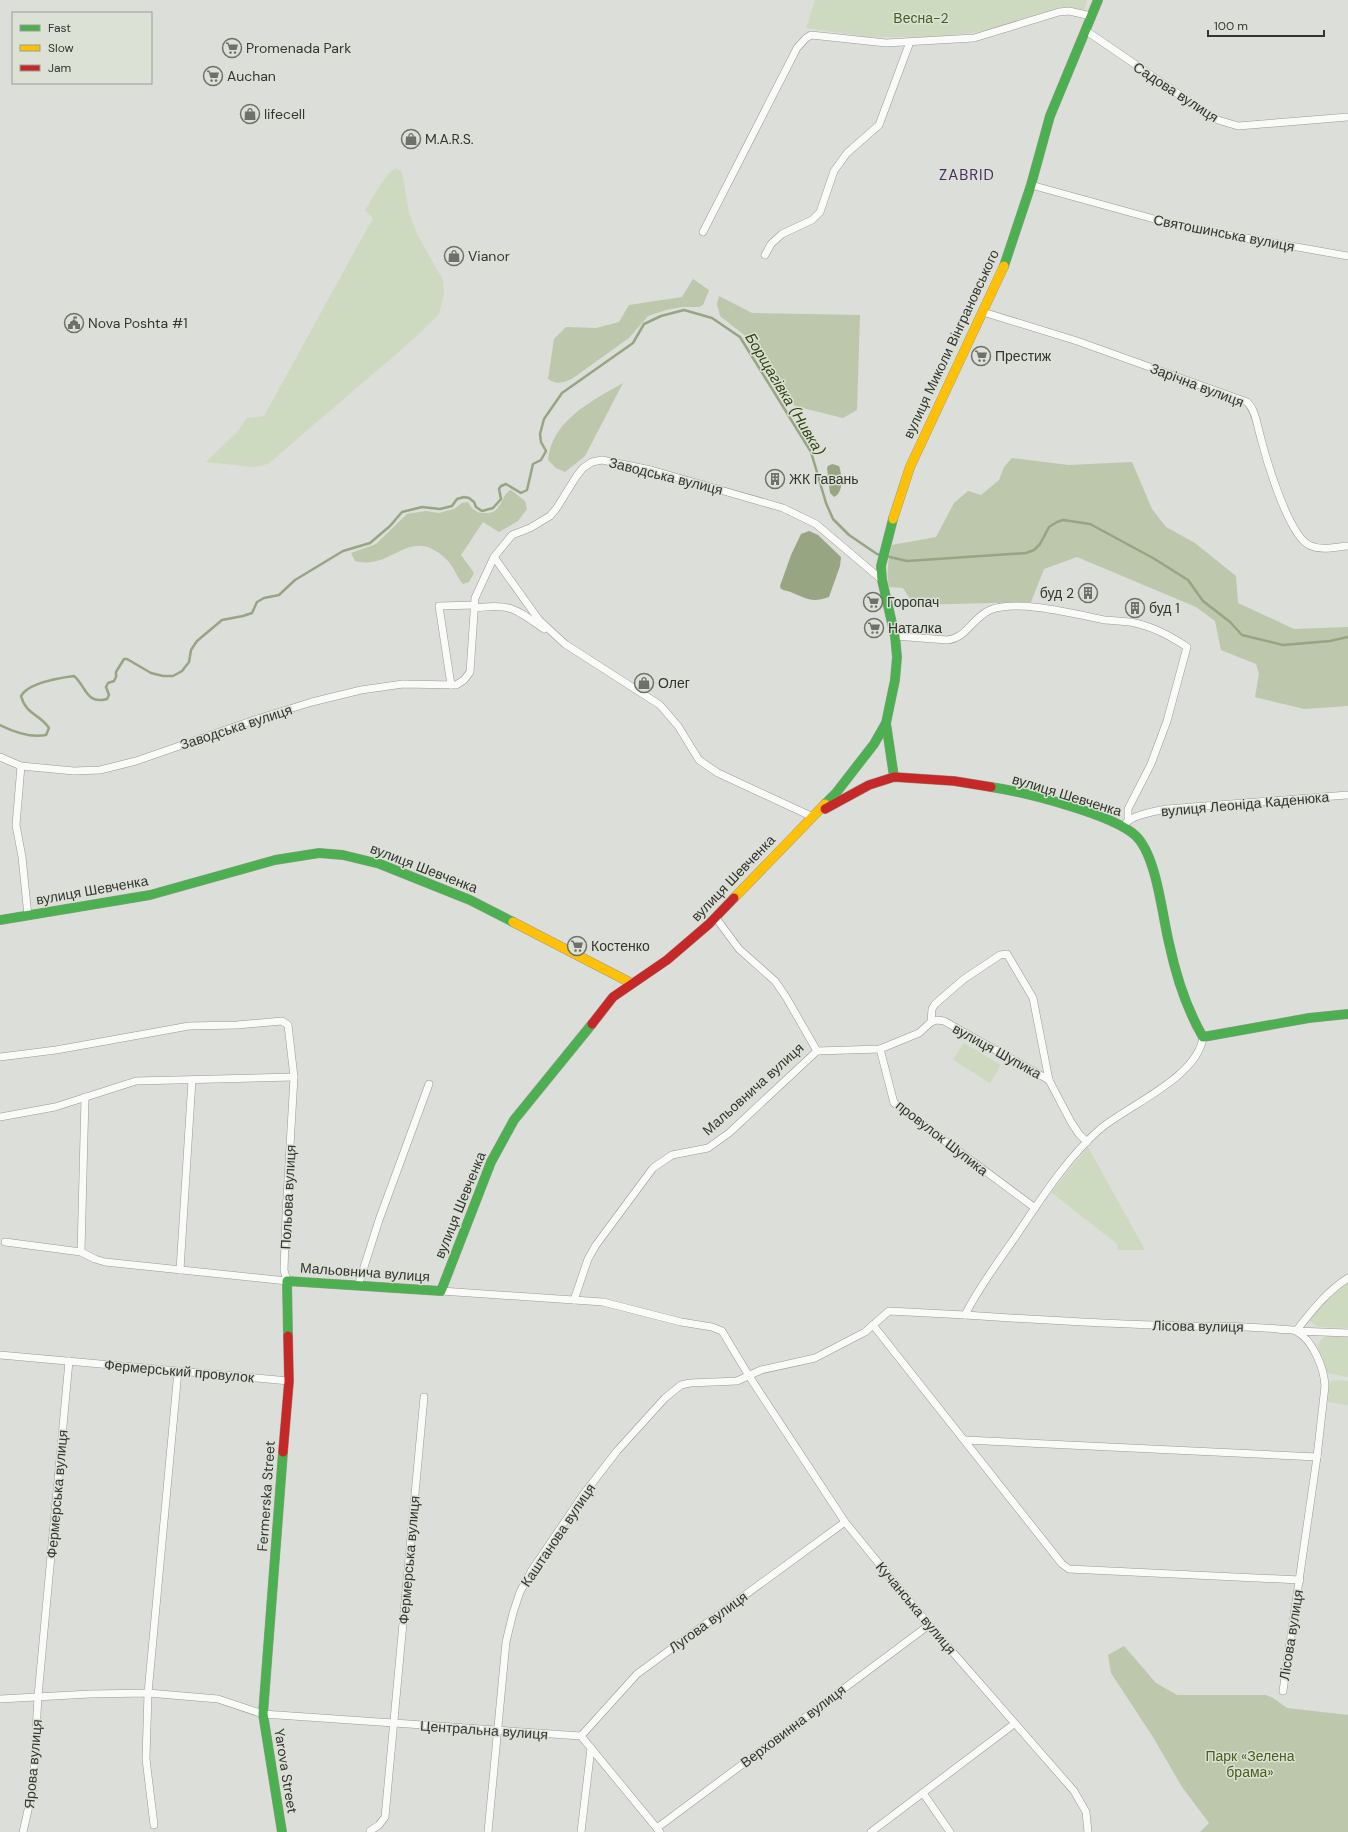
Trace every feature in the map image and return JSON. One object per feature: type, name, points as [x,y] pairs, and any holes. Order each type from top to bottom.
[{"type":"main road","name":"вулиця Миколи Вінграновського","points":[[895,636],[882,580],[882,562],[910,467],[984,312],[1005,264],[1031,185],[1050,116],[1098,0]]},
{"type":"main road","name":"вулиця Шевченка","points":[[441,1291],[491,1162],[508,1131],[531,1099],[604,1007],[631,983],[667,960],[716,918],[836,793],[859,765],[886,723],[890,712],[897,657],[895,636]]},
{"type":"main road","name":"вулиця Шевченка","points":[[886,723],[894,776]]},
{"type":"main road","name":"вулиця Шевченка","points":[[813,817],[869,785],[894,776],[954,780],[993,787],[1041,798],[1126,824],[1146,850],[1154,872],[1169,944],[1184,998],[1194,1022],[1203,1036]]},
{"type":"main road","name":"вулиця Шевченка","points":[[0,920],[150,895],[283,858],[319,853],[343,855],[380,864],[470,900],[631,983]]},
{"type":"main road","points":[[1203,1036],[1309,1018],[1348,1014]]},
{"type":"main road","name":"Мальовнича вулиця","points":[[287,1280],[441,1291]]},
{"type":"main road","name":"Fermerska Street","points":[[263,1714],[289,1381],[287,1280]]},
{"type":"main road","name":"Yarova Street","points":[[263,1714],[282,1832]]},
{"type":"street","points":[[703,232],[797,48],[806,38],[811,36],[886,43],[974,38],[1059,12],[1069,11],[1091,16]]},
{"type":"street","name":"Садова вулиця","points":[[1085,30],[1203,111],[1229,124],[1238,126],[1348,117]]},
{"type":"street","points":[[765,254],[771,244],[782,234],[812,220],[820,212],[834,171],[847,153],[879,125],[910,42]]},
{"type":"street","name":"Святошинська вулиця","points":[[1031,185],[1183,227],[1348,256]]},
{"type":"street","name":"Зарічна вулиця","points":[[984,312],[1077,341],[1247,402],[1253,410],[1266,458],[1294,529],[1302,540],[1309,545],[1322,549],[1348,546]]},
{"type":"street","name":"Заводська вулиця","points":[[0,757],[21,766],[74,771],[100,770],[136,761],[257,719],[361,690],[403,684],[452,684],[464,680],[470,672],[476,598],[494,557],[512,535],[530,528],[550,516],[583,468],[592,462],[602,460],[650,470],[783,508],[816,524],[882,580]]},
{"type":"street","points":[[494,557],[539,620],[565,644]]},
{"type":"street","points":[[452,684],[439,606],[503,606],[515,610],[660,705],[672,717],[693,751],[705,765],[718,773],[813,817]]},
{"type":"street","points":[[895,636],[955,640],[967,631],[982,615],[990,610],[1000,608],[1029,607],[1055,610],[1116,622],[1135,623],[1172,637],[1187,647],[1167,721],[1150,764],[1128,809],[1126,824]]},
{"type":"street","points":[[21,766],[16,825],[22,857],[28,916]]},
{"type":"street","name":"вулиця Леоніда Каденюка","points":[[1126,824],[1145,814],[1166,809],[1348,795]]},
{"type":"street","points":[[716,918],[739,949],[774,981],[786,997],[816,1051],[880,1049],[919,1033],[931,1022],[932,1009],[935,1004],[964,979],[1000,955],[1007,954],[1034,998],[1049,1080]]},
{"type":"street","name":"вулиця Шупика","points":[[931,1022],[937,1020],[944,1021],[1049,1080],[1075,1128],[1087,1142]]},
{"type":"street","name":"Польова вулиця","points":[[0,1057],[63,1049],[189,1026],[282,1022],[288,1025],[294,1077],[284,1270],[287,1280]]},
{"type":"street","points":[[966,1315],[983,1284],[1035,1208],[1056,1179],[1087,1142],[1101,1129],[1155,1092],[1188,1067],[1197,1055],[1202,1044],[1203,1036]]},
{"type":"street","name":"провулок Шупика","points":[[880,1049],[894,1103],[1035,1208]]},
{"type":"street","name":"Мальовнича вулиця","points":[[574,1300],[591,1255],[653,1168],[672,1155],[708,1148],[729,1133],[816,1051]]},
{"type":"street","points":[[0,1117],[55,1107],[136,1081],[294,1077]]},
{"type":"street","points":[[180,1270],[192,1080]]},
{"type":"street","points":[[358,1286],[379,1220],[429,1084]]},
{"type":"street","points":[[81,1252],[85,1097]]},
{"type":"street","points":[[5,1242],[81,1252],[105,1262],[287,1280]]},
{"type":"street","points":[[1296,1331],[1319,1303],[1348,1278]]},
{"type":"street","points":[[441,1291],[616,1304],[681,1322],[718,1329],[726,1335],[749,1376]]},
{"type":"street","name":"Лісова вулиця","points":[[1283,1691],[1300,1580],[1318,1457],[1325,1376],[1320,1361],[1310,1345],[1296,1331],[1242,1326],[1091,1323],[889,1311],[873,1325],[1062,1564],[1069,1569],[1300,1580]]},
{"type":"street","name":"Каштанова вулиця","points":[[488,1832],[506,1642],[520,1592],[532,1570],[578,1502],[618,1451],[674,1390],[690,1383],[737,1381],[761,1370],[815,1358],[852,1340],[873,1325]]},
{"type":"street","points":[[1296,1331],[1348,1333]]},
{"type":"street","points":[[0,1355],[69,1361]]},
{"type":"street","name":"Фермерський провулок","points":[[69,1361],[289,1381]]},
{"type":"street","name":"Фермерська вулиця","points":[[38,1696],[69,1361]]},
{"type":"street","points":[[154,1825],[146,1759],[148,1693],[178,1370]]},
{"type":"street","name":"Кучанська вулиця","points":[[749,1376],[845,1522],[929,1625],[1081,1802],[1086,1812],[1088,1832]]},
{"type":"street","name":"Фермерська вулиця","points":[[370,1831],[379,1825],[385,1817],[424,1397]]},
{"type":"street","points":[[965,1440],[1318,1457]]},
{"type":"street","name":"Лугова вулиця","points":[[581,1736],[637,1674],[845,1522]]},
{"type":"street","name":"Верховинна вулиця","points":[[658,1830],[929,1625]]},
{"type":"street","name":"Центральна вулиця","points":[[0,1699],[38,1696],[148,1693],[218,1699],[263,1714],[581,1736]]},
{"type":"street","name":"Ярова вулиця","points":[[23,1832],[33,1788],[38,1696]]},
{"type":"street","points":[[871,1832],[1014,1724]]},
{"type":"street","points":[[581,1736],[658,1830]]},
{"type":"street","points":[[582,1832],[591,1748]]},
{"type":"street","points":[[923,1793],[950,1832]]},
{"type":"green space","name":"Весна-2","points":[[815,0],[1087,0],[1084,10],[1069,7],[1045,12],[985,31],[938,37],[869,37],[806,28]]},
{"type":"green space","points":[[396,168],[402,172],[409,213],[417,234],[443,280],[444,294],[439,314],[417,336],[268,464],[254,467],[206,462],[237,432],[247,418],[264,416],[373,218],[365,210],[384,180]]},
{"type":"green space","points":[[693,279],[709,290],[703,305],[699,307],[682,307],[666,310],[648,316],[629,338],[573,378],[560,383],[548,379],[554,339],[566,327],[596,328],[619,322],[629,305],[682,297]]},
{"type":"green space","points":[[719,296],[752,313],[860,315],[857,410],[843,418],[795,406],[755,351],[748,338],[720,316],[717,304]]},
{"type":"green space","points":[[623,383],[585,456],[565,472],[556,468],[548,460],[551,446],[565,423],[575,413]]},
{"type":"green space","points":[[1012,458],[1069,465],[1132,462],[1152,509],[1166,527],[1195,543],[1236,576],[1238,603],[1294,629],[1348,627],[1348,706],[1304,709],[1255,697],[1259,674],[1256,664],[1221,650],[1215,621],[1196,607],[1077,557],[1044,569],[1031,602],[914,605],[903,588],[889,587],[888,566],[892,545],[936,537],[954,503],[968,491],[981,495],[999,480],[1004,467]]},
{"type":"green space","points":[[511,490],[525,501],[527,509],[518,521],[499,532],[483,522],[461,555],[474,573],[469,582],[463,584],[446,559],[433,549],[422,546],[411,547],[380,560],[369,562],[355,561],[351,553],[376,544],[407,514],[426,511],[439,513],[454,509],[462,503],[468,502],[472,508],[480,513],[490,513],[498,508],[507,493]]},
{"type":"green space","points":[[964,1043],[1001,1065],[990,1083],[953,1060]]},
{"type":"green space","points":[[1088,1147],[1145,1250],[1117,1250],[1117,1244],[1051,1192]]},
{"type":"green space","points":[[1348,1281],[1348,1328],[1318,1327],[1311,1322],[1310,1317],[1332,1293]]},
{"type":"green space","points":[[1328,1335],[1348,1336],[1348,1377],[1327,1373],[1318,1347],[1322,1339]]},
{"type":"green space","points":[[1331,1381],[1348,1381],[1348,1405],[1328,1402],[1328,1386]]},
{"type":"green space","name":"Парк «Зелена брама»","points":[[1124,1646],[1156,1683],[1177,1695],[1266,1695],[1287,1708],[1348,1715],[1348,1832],[1200,1832],[1209,1823],[1182,1787],[1153,1737],[1111,1673],[1108,1655]]},
{"type":"shaded area","points":[[832,464],[839,466],[841,474],[841,488],[834,497],[830,493],[827,468]]},
{"type":"shaded area","points":[[809,531],[818,535],[841,557],[840,566],[829,597],[818,600],[806,598],[781,589],[780,586],[791,555],[801,534]]},
{"type":"waterway","name":"Борщагівка (Нивка)","points":[[0,725],[22,734],[34,736],[46,735],[49,728],[42,720],[30,711],[23,702],[21,696],[25,691],[37,684],[74,676],[90,697],[100,700],[107,699],[109,695],[106,687],[108,683],[114,681],[116,672],[124,659],[127,659],[151,673],[163,676],[173,676],[182,671],[189,662],[191,650],[197,641],[222,620],[252,613],[257,602],[264,598],[279,595],[295,580],[343,551],[370,543],[390,526],[402,512],[422,507],[440,509],[452,506],[457,499],[464,497],[469,498],[474,502],[476,507],[482,511],[493,508],[501,499],[499,489],[501,486],[506,484],[521,493],[527,490],[533,464],[541,460],[546,451],[541,442],[540,434],[544,419],[562,393],[633,343],[644,324],[661,316],[684,310],[712,318],[740,337],[811,452],[826,503],[833,519],[849,535],[877,554],[907,561],[1026,553],[1034,550],[1040,544],[1049,527],[1057,522],[1063,520],[1090,524],[1153,558],[1188,580],[1203,601],[1230,622],[1242,635],[1283,645],[1330,641],[1348,637]]},
{"type":"traffic: fast","points":[[1004,266],[1031,185],[1050,116],[1098,0]]},
{"type":"traffic: fast","points":[[825,804],[836,793],[874,744],[886,723],[895,680],[897,657],[895,636],[882,580],[881,566],[893,519]]},
{"type":"traffic: fast","points":[[886,723],[894,777]]},
{"type":"traffic: fast","points":[[991,787],[1045,799],[1089,812],[1125,828],[1136,836],[1143,845],[1154,872],[1178,980],[1192,1015],[1203,1037],[1309,1018],[1348,1014]]},
{"type":"traffic: fast","points":[[0,920],[150,895],[275,860],[319,853],[343,855],[380,864],[470,900],[513,922]]},
{"type":"traffic: fast","points":[[288,1336],[287,1281],[441,1291],[491,1162],[514,1120],[592,1024]]},
{"type":"traffic: fast","points":[[282,1832],[263,1714],[283,1452]]},
{"type":"traffic: slow","points":[[893,519],[910,467],[1004,266]]},
{"type":"traffic: slow","points":[[734,898],[825,804]]},
{"type":"traffic: slow","points":[[513,922],[631,983]]},
{"type":"traffic: jam","points":[[825,809],[869,785],[894,777],[954,781],[991,787]]},
{"type":"traffic: jam","points":[[592,1024],[613,997],[667,960],[709,924],[734,898]]},
{"type":"traffic: jam","points":[[283,1452],[289,1381],[288,1336]]},
{"type":"place","name":"Promenada Park","points":[[232,48]]},
{"type":"place","name":"Auchan","points":[[213,76]]},
{"type":"place","name":"lifecell","points":[[250,114]]},
{"type":"place","name":"M.A.R.S.","points":[[411,139]]},
{"type":"place","name":"Vianor","points":[[454,256]]},
{"type":"place","name":"Nova Poshta #1","points":[[74,323]]},
{"type":"place","name":"Престиж","points":[[981,356]]},
{"type":"place","name":"ЖК Гавань","points":[[775,479]]},
{"type":"place","name":"буд 2","points":[[1088,593]]},
{"type":"place","name":"Горопач","points":[[873,602]]},
{"type":"place","name":"буд 1","points":[[1135,608]]},
{"type":"place","name":"Наталка","points":[[874,628]]},
{"type":"place","name":"Олег","points":[[644,683]]},
{"type":"place","name":"Костенко","points":[[577,946]]},
{"type":"district","name":"ZABRID","points":[[967,175]]}]
